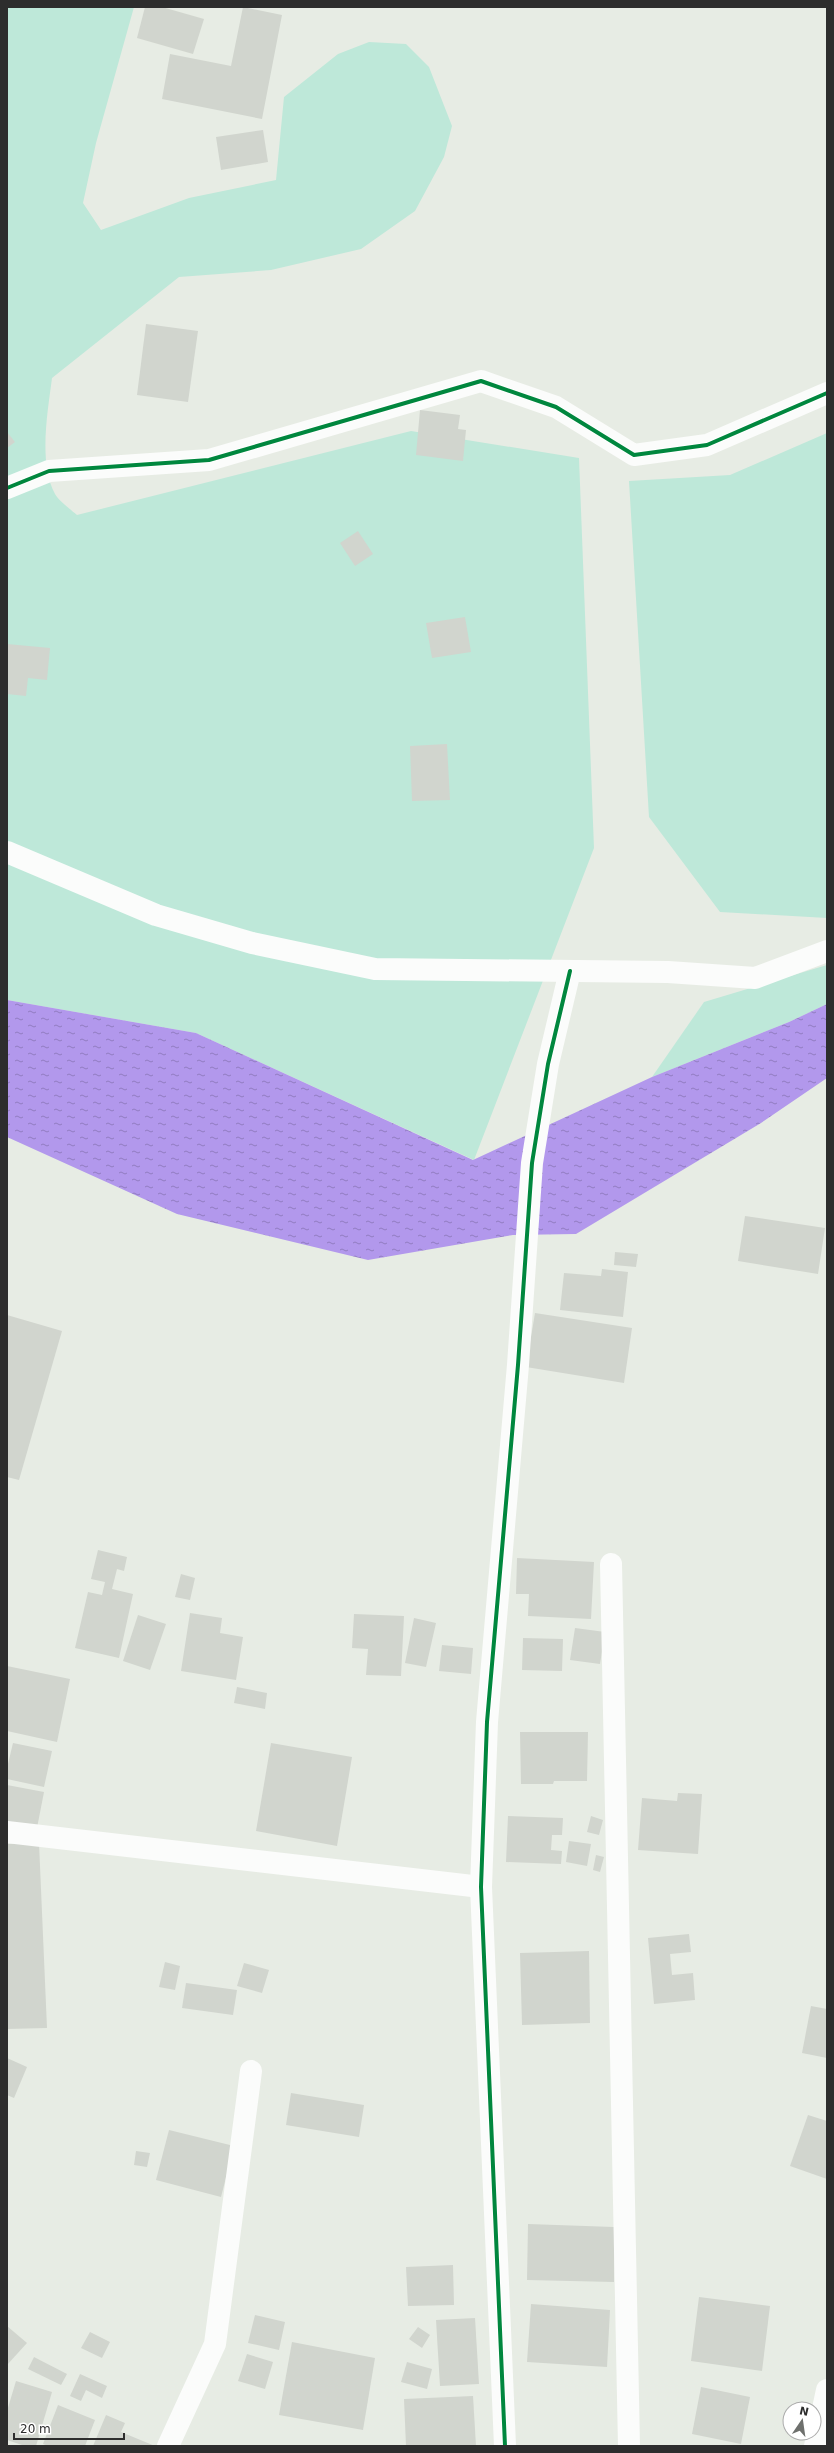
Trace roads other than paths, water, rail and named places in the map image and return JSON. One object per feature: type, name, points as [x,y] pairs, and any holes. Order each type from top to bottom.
[{"type":"street","points":[[7,488],[49,471],[209,460],[481,381],[556,407],[634,455],[707,445],[827,393]]},
{"type":"street","points":[[7,852],[156,915],[268,947],[375,969],[668,972],[756,978],[827,951]]},
{"type":"street","points":[[505,2446],[481,1887],[486,1722],[518,1365],[532,1164],[548,1064],[570,971]]},
{"type":"street","points":[[611,1564],[629,2446]]},
{"type":"street","points":[[7,1832],[481,1887]]},
{"type":"street","points":[[168,2446],[215,2344],[251,2071]]},
{"type":"street","points":[[815,2446],[827,2390]]},
{"type":"water","points":[[7,1000],[196,1033],[473,1160],[652,1077],[789,1022],[827,1004],[827,1078],[761,1123],[576,1234],[513,1235],[368,1260],[177,1214],[7,1137]]}]
